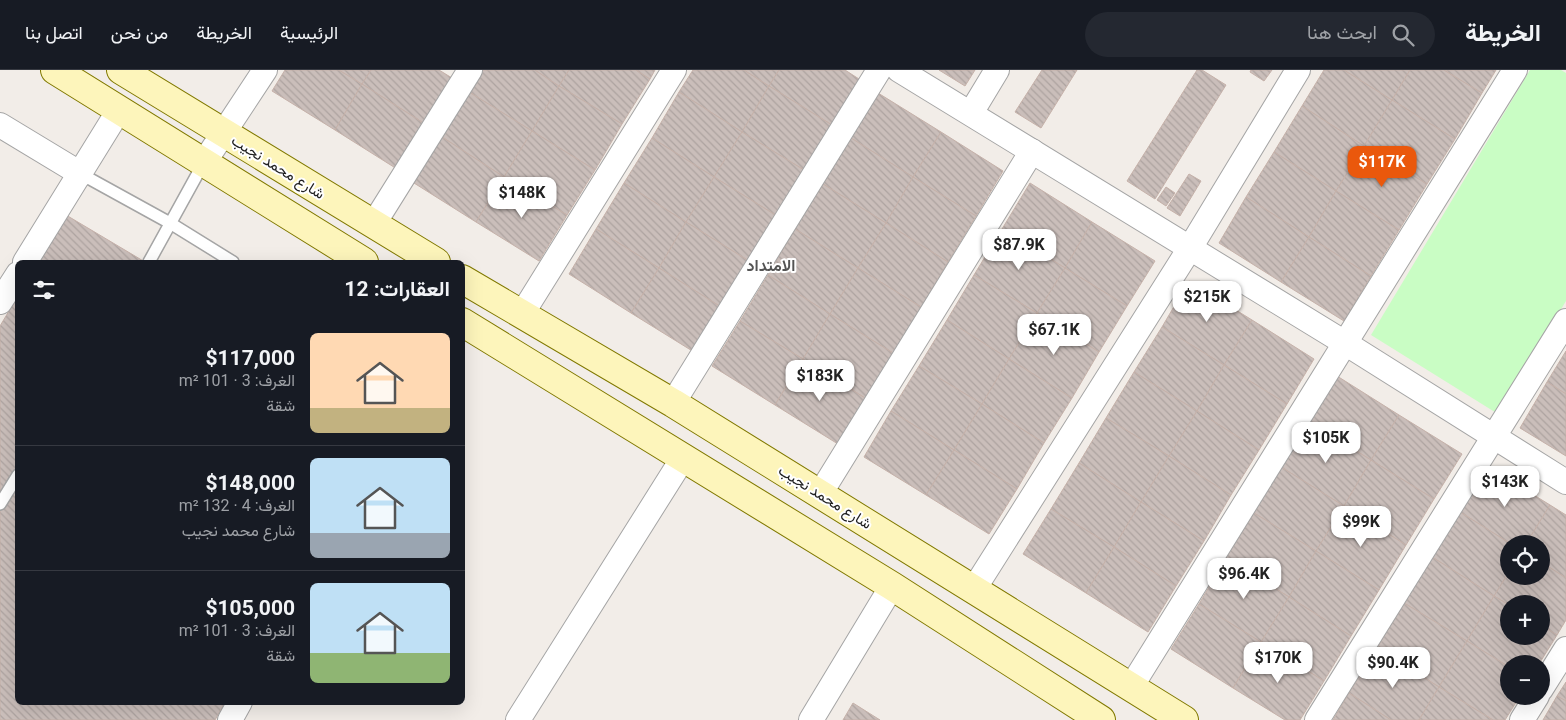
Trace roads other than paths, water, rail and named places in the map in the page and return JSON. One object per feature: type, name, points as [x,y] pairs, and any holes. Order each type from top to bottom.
[{"type":"main road","points":[[55,70],[203,164],[361,260]]},
{"type":"main road","name":"شارع محمد نجيب","points":[[122,70],[433,260]]},
{"type":"main road","name":"شارع محمد نجيب","points":[[465,280],[673,403],[1184,720]]},
{"type":"main road","points":[[465,328],[892,586],[1101,720]]},
{"type":"street","points":[[203,164],[265,70]]},
{"type":"street","points":[[373,225],[470,70]]},
{"type":"street","points":[[522,314],[674,70]]},
{"type":"street","points":[[673,403],[879,70]]},
{"type":"street","points":[[899,70],[1345,343],[1566,482]]},
{"type":"street","points":[[971,114],[997,70]]},
{"type":"street","points":[[974,589],[1190,248],[1298,70]]},
{"type":"street","points":[[1131,687],[1515,70]]},
{"type":"street","points":[[26,260],[119,110]]},
{"type":"street","points":[[0,125],[80,174]]},
{"type":"street","points":[[820,494],[1032,151]]},
{"type":"street","points":[[0,302],[15,279]]},
{"type":"street","points":[[1318,720],[1566,321]]},
{"type":"street","points":[[518,720],[683,458]]},
{"type":"street","points":[[811,720],[892,586]]},
{"type":"street","points":[[1550,675],[1566,649]]},
{"type":"street","points":[[230,720],[238,705]]},
{"type":"street","points":[[1522,720],[1531,705]]},
{"type":"lane","points":[[150,260],[203,164]]},
{"type":"lane","points":[[80,174],[170,223],[230,260]]},
{"type":"lane","points":[[0,504],[15,480]]},
{"type":"district","name":"الامتداد","points":[[771,265]]}]
